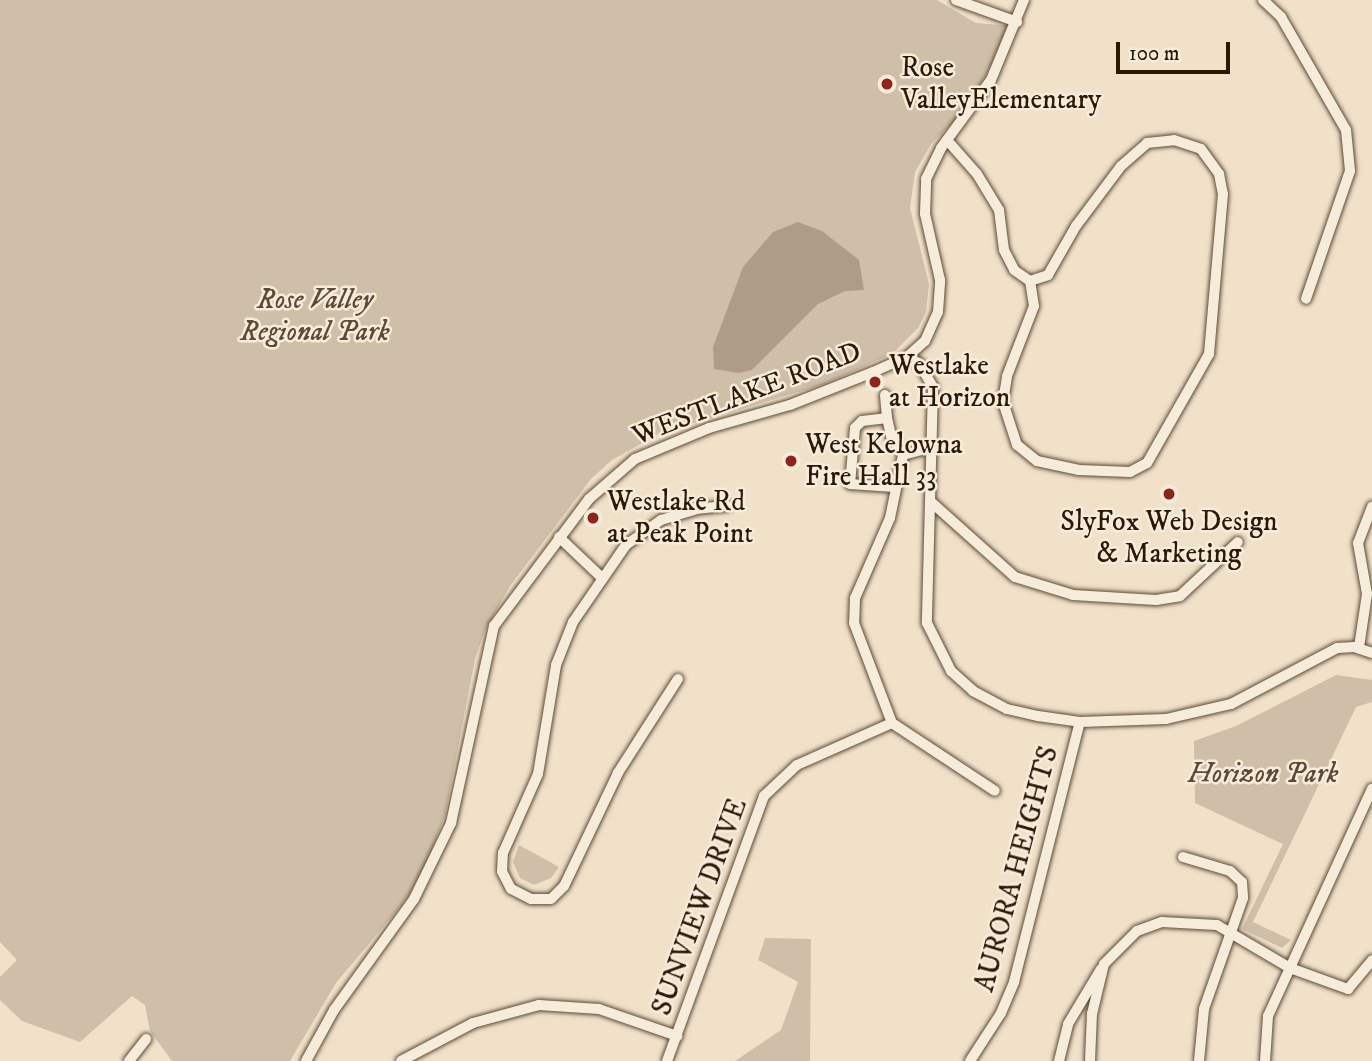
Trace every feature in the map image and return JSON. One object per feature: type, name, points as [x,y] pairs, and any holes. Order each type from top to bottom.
[{"type":"street","points":[[956,0],[1017,22]]},
{"type":"street","name":"WESTLAKE ROAD","points":[[306,1061],[334,1010],[414,898],[451,822],[494,626],[589,499],[635,459],[709,428],[790,405],[907,356],[925,341],[938,312],[940,280],[923,195],[926,179],[947,139],[991,80],[1024,0]]},
{"type":"street","points":[[1264,0],[1281,18],[1346,130],[1350,171],[1306,299]]},
{"type":"street","points":[[947,139],[977,174],[999,209],[1004,250],[1014,270],[1030,281],[1034,306],[1007,376],[1003,402],[1017,445],[1037,461],[1079,470],[1130,472],[1147,463],[1209,354],[1223,194],[1219,174],[1201,149],[1174,140],[1147,142],[1121,166],[1076,226],[1048,275],[1030,281]]},
{"type":"street","points":[[907,356],[919,363],[933,387],[927,623],[951,671],[973,691],[1007,709],[1080,722],[1200,713],[1264,689],[1337,649],[1359,648],[1372,653]]},
{"type":"street","points":[[885,395],[891,436],[904,454]]},
{"type":"street","points":[[887,418],[862,421],[855,428],[850,484],[894,487]]},
{"type":"street","points":[[904,454],[933,447]]},
{"type":"street","points":[[904,454],[894,487],[890,518],[859,586],[854,609],[860,642],[891,723],[995,791]]},
{"type":"street","points":[[930,501],[1015,577],[1073,595],[1156,600],[1180,596],[1238,542]]},
{"type":"street","points":[[678,679],[618,773],[564,886],[551,899],[531,899],[511,889],[502,871],[503,853],[538,774],[556,664],[573,622],[601,577],[626,545],[661,520],[696,509],[727,506]]},
{"type":"street","points":[[1359,648],[1367,594],[1358,543],[1372,507]]},
{"type":"street","points":[[559,537],[601,577]]},
{"type":"street","name":"AURORA HEIGHTS","points":[[970,1061],[986,1040],[1014,982],[1080,722]]},
{"type":"street","name":"SUNVIEW DRIVE","points":[[667,1061],[764,796],[797,765],[891,723]]},
{"type":"street","points":[[1265,1061],[1268,1016],[1372,789]]},
{"type":"street","points":[[1183,857],[1230,871],[1242,882],[1243,898],[1204,1009],[1199,1061]]},
{"type":"street","points":[[1059,1061],[1072,1016],[1104,964],[1138,931],[1162,922],[1217,925],[1290,968],[1348,989],[1372,960]]},
{"type":"street","points":[[1090,1061],[1092,1014],[1104,964]]},
{"type":"street","name":"SUNVIEW DRIVE","points":[[401,1061],[473,1023],[539,1005],[599,1009],[677,1036]]},
{"type":"street","points":[[130,1061],[146,1039]]},
{"type":"green space","name":"Rose Valley Regional Park","points":[[0,0],[937,0],[976,23],[1014,26],[965,111],[931,144],[915,172],[910,208],[929,284],[926,312],[918,328],[892,354],[822,385],[660,433],[612,460],[591,479],[510,586],[485,630],[475,659],[445,815],[428,860],[408,897],[336,983],[290,1061],[172,1061],[150,1031],[145,1005],[132,996],[80,1042],[22,1021],[0,1000],[0,977],[17,960],[0,942]]},
{"type":"green space","name":"Horizon Park","points":[[1336,675],[1372,680],[1372,702],[1356,707],[1253,922],[1291,940],[1282,948],[1242,929],[1283,844],[1195,803],[1194,741],[1236,726]]},
{"type":"green space","points":[[519,845],[559,867],[551,878],[534,885],[520,878],[513,862]]},
{"type":"green space","points":[[765,938],[811,939],[810,1061],[735,1061],[781,1030],[798,982],[758,960]]},
{"type":"shaded area","points":[[798,222],[822,231],[859,260],[864,290],[845,291],[818,304],[752,370],[739,373],[714,369],[713,347],[743,267],[773,232]]},
{"type":"place","name":"Rose ValleyElementary","points":[[887,84]]},
{"type":"place","name":"Westlake at Horizon","points":[[875,382]]},
{"type":"place","name":"West Kelowna Fire Hall 33","points":[[791,461]]},
{"type":"place","name":"SlyFox Web Design & Marketing","points":[[1169,494]]},
{"type":"place","name":"Westlake Rd at Peak Point","points":[[593,518]]}]
